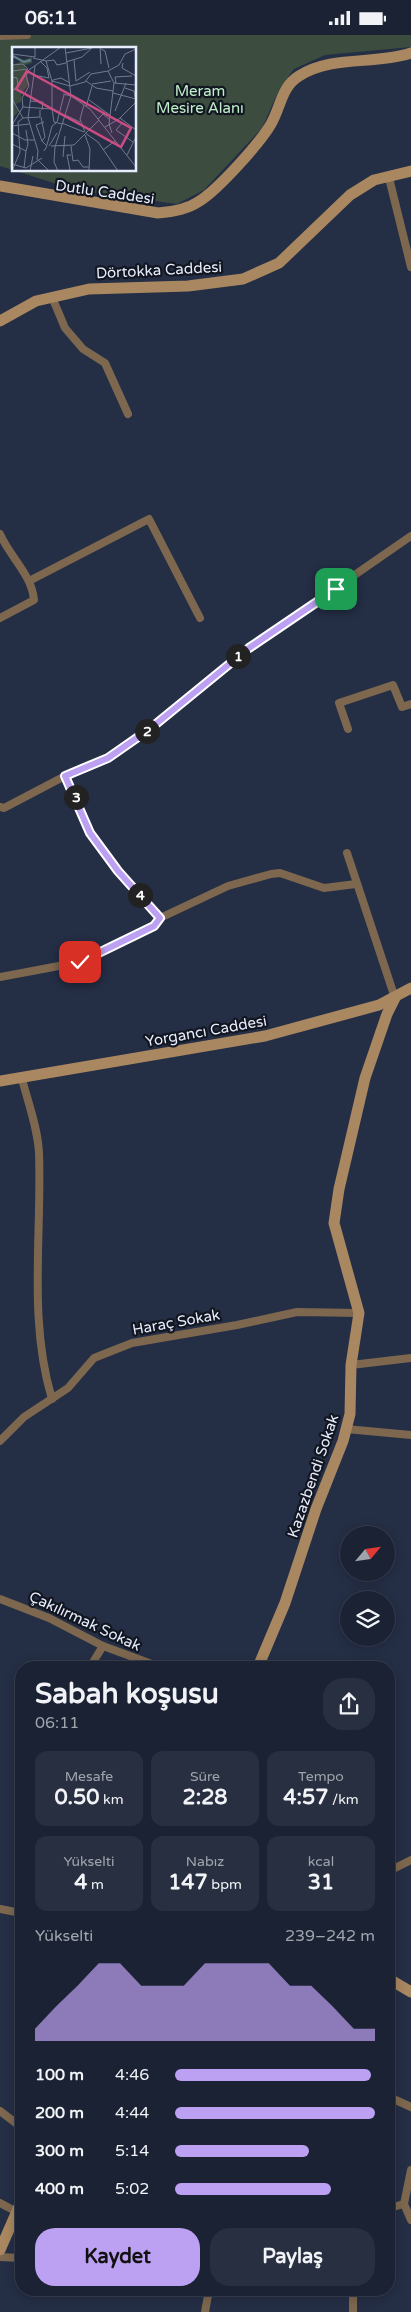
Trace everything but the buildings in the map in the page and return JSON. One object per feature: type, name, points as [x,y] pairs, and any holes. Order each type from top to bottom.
[{"type":"street","points":[[0,36],[27,35]]},
{"type":"street","name":"Dutlu Caddesi","points":[[0,186],[158,213],[180,211],[199,202],[248,154],[271,124],[282,93],[298,76],[321,65],[411,53]]},
{"type":"street","name":"Dutlu Caddesi","points":[[0,190],[90,207],[154,216],[180,213],[214,194],[250,157],[268,135],[287,95],[294,85],[305,77],[330,69],[411,61]]},
{"type":"street","name":"Dörtokka Caddesi","points":[[0,321],[36,301],[89,289],[188,286],[243,279],[279,263],[350,195],[374,180],[411,171]]},
{"type":"street","points":[[388,178],[411,267]]},
{"type":"street","points":[[52,297],[65,328],[84,349],[105,363],[128,414]]},
{"type":"street","points":[[29,581],[150,519],[200,618]]},
{"type":"street","points":[[0,534],[5,545],[33,587],[34,600],[0,618]]},
{"type":"street","points":[[0,807],[4,807],[65,776],[108,758],[151,728],[249,648],[411,536]]},
{"type":"street","points":[[348,729],[339,703],[394,685],[402,707],[411,703]]},
{"type":"street","points":[[65,776],[90,833],[118,871],[160,918]]},
{"type":"street","points":[[347,853],[395,998]]},
{"type":"street","points":[[0,977],[80,962],[154,926],[160,918],[228,885],[280,873],[324,888],[356,884]]},
{"type":"street","name":"Yorgancı Caddesi","points":[[0,1081],[22,1079],[265,1036],[379,1005],[411,988]]},
{"type":"street","name":"Kazazbendi Sokak","points":[[261,1661],[285,1603],[350,1413],[351,1365],[359,1313],[334,1223],[338,1189],[365,1078],[387,1014],[395,998]]},
{"type":"street","points":[[22,1079],[39,1151],[38,1295],[44,1375],[52,1399]]},
{"type":"street","name":"Haraç Sokak","points":[[0,1441],[24,1417],[68,1388],[94,1358],[132,1343],[237,1325],[297,1311],[359,1313]]},
{"type":"street","points":[[351,1365],[411,1358]]},
{"type":"street","points":[[346,1429],[411,1435]]},
{"type":"street","name":"Çakılırmak Sokak","points":[[0,1599],[49,1617],[103,1646],[137,1661]]},
{"type":"street","points":[[94,1661],[103,1646]]},
{"type":"street","points":[[395,1868],[411,1860]]},
{"type":"street","points":[[0,1909],[15,1912]]},
{"type":"street","points":[[395,1983],[411,1993]]},
{"type":"street","points":[[395,2100],[411,2107]]},
{"type":"street","points":[[0,2111],[15,2122]]},
{"type":"street","points":[[411,2170],[404,2204],[411,2221]]},
{"type":"street","points":[[0,2203],[15,2206]]},
{"type":"street","points":[[395,2207],[404,2204]]},
{"type":"street","points":[[0,2250],[15,2216]]},
{"type":"street","points":[[0,2257],[15,2258]]},
{"type":"street","points":[[205,2312],[208,2296]]},
{"type":"street","points":[[352,2312],[353,2296]]},
{"type":"green space","name":"Meram Mesire Alanı","points":[[0,35],[411,35],[411,47],[325,55],[294,69],[280,88],[262,128],[204,190],[177,204],[79,191],[16,171],[136,171],[136,47],[12,47],[12,170],[0,166]]},
{"type":"route","points":[[80,962],[154,926],[160,918],[118,871],[90,833],[65,776],[108,758],[151,728],[217,672],[249,648],[336,589]]}]
